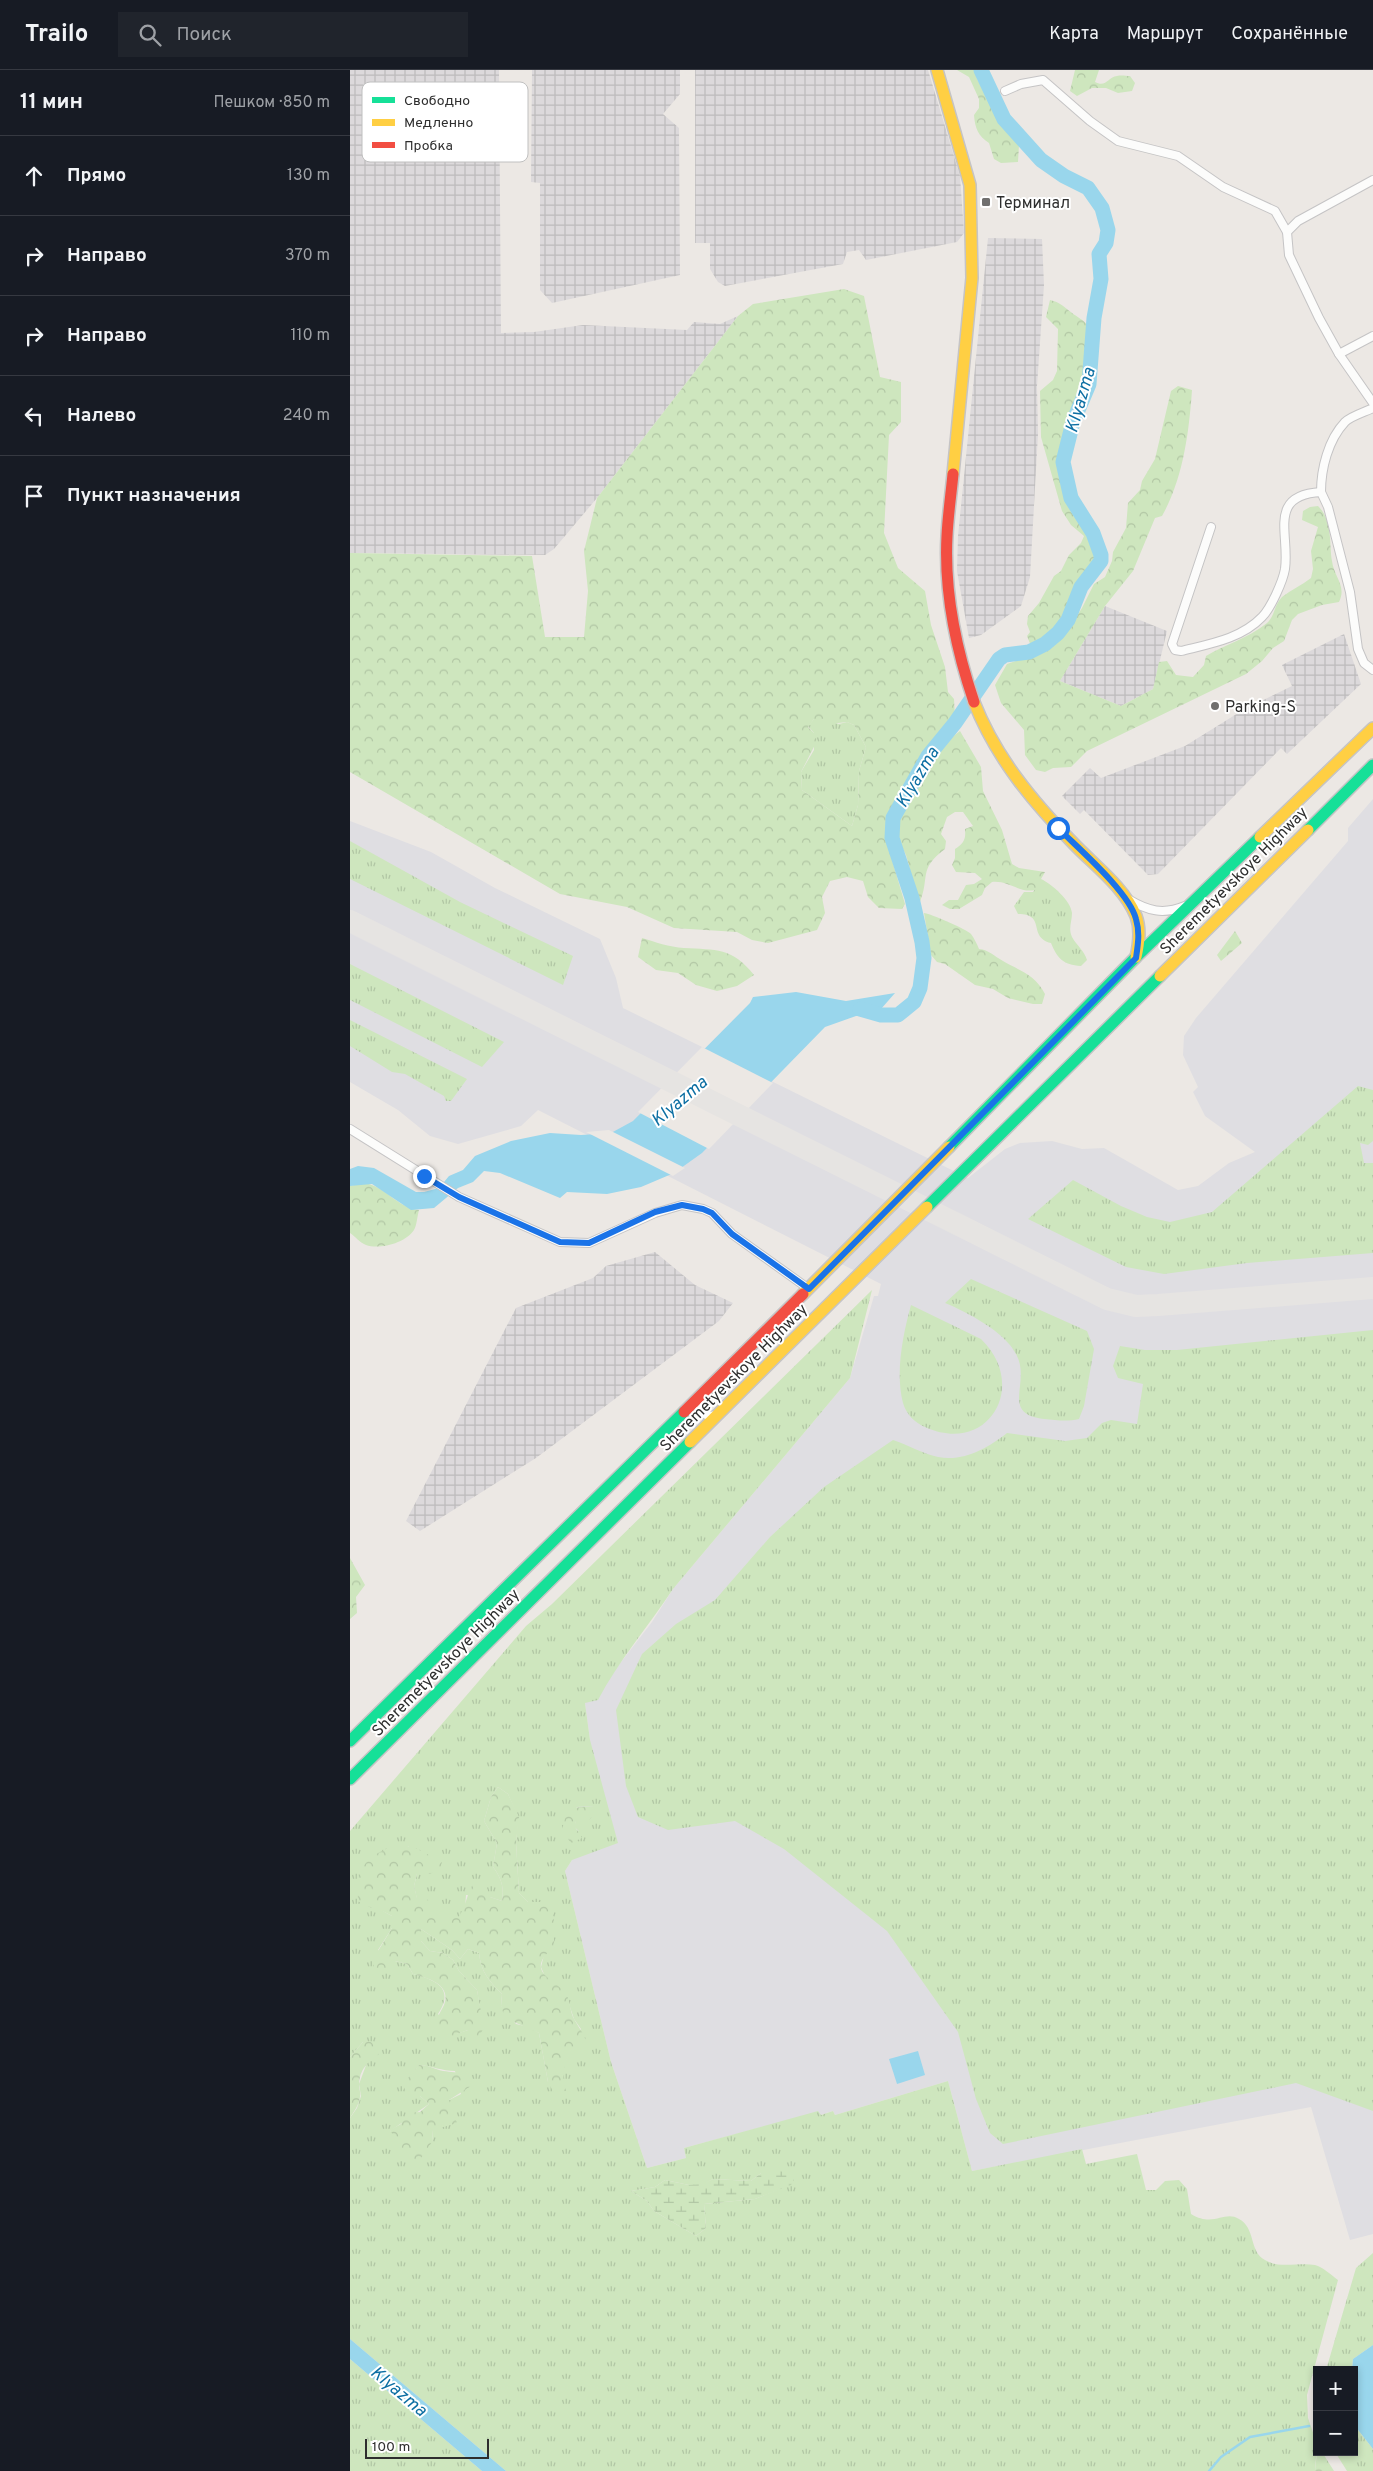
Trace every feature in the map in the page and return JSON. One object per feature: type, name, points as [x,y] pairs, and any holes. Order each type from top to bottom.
[{"type":"main road","points":[[937,70],[958,138],[968,176],[970,194],[972,278],[947,536],[947,577],[952,622],[966,677],[985,727],[1001,756],[1024,788],[1058,828],[1125,897],[1136,917],[1139,931],[1136,958]]},
{"type":"main road","name":"Sheremetyevskoye Highway","points":[[350,1741],[702,1396],[1136,958],[1373,728]]},
{"type":"main road","name":"Sheremetyevskoye Highway","points":[[350,1779],[1373,765]]},
{"type":"street","points":[[1005,91],[1021,84],[1043,80],[1090,121],[1118,141],[1178,156],[1222,187],[1275,211],[1287,232],[1289,254],[1339,354],[1373,403]]},
{"type":"street","points":[[1287,232],[1298,221],[1373,180]]},
{"type":"street","points":[[1339,354],[1373,336]]},
{"type":"street","points":[[1373,408],[1346,421],[1335,435],[1321,475],[1321,492],[1328,507],[1350,592],[1358,649],[1364,663],[1373,670]]},
{"type":"street","points":[[1211,527],[1172,644],[1175,650],[1181,651],[1224,640],[1244,631],[1263,616],[1279,588],[1285,568],[1283,525],[1285,510],[1295,499],[1304,494],[1321,492]]},
{"type":"street","points":[[1125,897],[1144,908],[1158,912],[1174,910],[1192,904]]},
{"type":"street","points":[[350,1129],[459,1197],[560,1242],[589,1243],[655,1212],[682,1205],[703,1209],[712,1213],[732,1234],[809,1289]]},
{"type":"street","points":[[702,1396],[699,1401],[701,1411],[711,1416],[721,1412]]},
{"type":"shaded area","points":[[350,70],[499,70],[499,82],[362,82],[362,162],[500,162],[501,333],[534,332],[583,325],[687,330],[694,322],[720,324],[738,316],[597,498],[554,549],[545,555],[350,553]]},
{"type":"shaded area","points":[[532,70],[680,70],[680,94],[663,114],[679,128],[680,275],[552,303],[540,290],[540,183],[531,182]]},
{"type":"shaded area","points":[[695,70],[928,70],[960,176],[964,233],[957,242],[866,260],[859,250],[847,252],[843,264],[725,286],[718,282],[710,269],[710,243],[695,243]]},
{"type":"shaded area","points":[[988,238],[1042,239],[1044,285],[1037,386],[1038,434],[1030,577],[1021,606],[981,635],[969,638],[957,571],[958,536]]},
{"type":"shaded area","points":[[1105,606],[1167,631],[1153,689],[1121,706],[1060,681]]},
{"type":"shaded area","points":[[1344,634],[1361,684],[1287,754],[1281,748],[1158,874],[1148,875],[1084,810],[1080,814],[1062,796],[1090,768],[1101,778],[1185,746],[1243,710],[1292,686],[1282,665]]},
{"type":"shaded area","points":[[1373,799],[1373,2234],[1350,2240],[1311,2107],[972,2171],[948,2081],[835,2115],[833,2111],[820,2115],[818,2112],[684,2148],[686,2158],[647,2168],[611,2062],[565,1871],[572,1860],[590,1740],[585,1703],[611,1675],[652,1622],[673,1589],[850,1378],[874,1296],[878,1296],[881,1284],[538,1110],[521,1126],[458,1144],[430,1136],[398,1110],[350,1082],[350,821],[431,852],[495,888],[600,939],[616,978],[623,1008],[968,1178],[1005,1149],[1020,1143],[1052,1141],[1082,1149],[1104,1148],[1178,1190],[1198,1186],[1229,1163],[1255,1152],[1205,1116],[1193,1092],[1198,1087],[1183,1055],[1184,1036],[1196,1018],[1348,841],[1348,828]]},
{"type":"shaded area","points":[[655,1252],[695,1285],[733,1303],[719,1321],[536,1458],[420,1531],[406,1521],[516,1308],[593,1278],[606,1266]]},
{"type":"green space","points":[[957,70],[975,70],[977,79],[996,114],[1019,145],[1018,162],[1001,163],[994,159],[989,143],[980,134],[975,124],[974,115],[979,108],[979,99],[969,77]]},
{"type":"green space","points":[[1075,70],[1099,70],[1095,82],[1099,84],[1120,76],[1130,76],[1135,83],[1132,91],[1118,93],[1106,88],[1092,88],[1077,96],[1070,91]]},
{"type":"green space","points":[[844,289],[864,296],[880,377],[901,382],[901,422],[889,435],[884,533],[898,568],[925,591],[931,625],[945,667],[948,692],[954,699],[955,719],[936,736],[919,761],[914,778],[892,810],[887,843],[905,904],[902,909],[879,908],[868,897],[863,881],[847,877],[830,881],[822,897],[825,913],[817,930],[768,943],[752,940],[737,932],[674,928],[627,907],[560,894],[350,772],[350,553],[532,556],[545,637],[584,637],[588,591],[584,551],[597,498],[738,316],[753,304]],"holes":[[[814,719],[822,719],[830,724],[847,722],[854,725],[866,747],[859,771],[858,805],[852,826],[802,790],[801,772],[817,741],[814,733],[808,727]]]},
{"type":"green space","points":[[1050,300],[1059,303],[1084,322],[1087,325],[1092,340],[1092,357],[1087,376],[1066,436],[1062,455],[1062,472],[1068,500],[1094,546],[1095,563],[1080,579],[1069,612],[1047,636],[1031,646],[1027,636],[1030,632],[1027,624],[1028,616],[1039,603],[1054,576],[1061,571],[1069,555],[1081,543],[1084,536],[1071,525],[1062,511],[1041,437],[1040,391],[1053,380],[1057,371],[1058,329],[1046,317]]},
{"type":"green space","points":[[1178,386],[1192,390],[1184,455],[1169,502],[1162,516],[1155,518],[1133,571],[1105,606],[1060,681],[1121,706],[1153,689],[1159,662],[1167,661],[1176,675],[1193,677],[1204,665],[1206,656],[1252,633],[1267,623],[1282,597],[1311,578],[1313,569],[1311,551],[1318,527],[1302,520],[1303,511],[1310,507],[1318,506],[1326,518],[1330,532],[1333,567],[1342,591],[1339,602],[1322,605],[1298,614],[1292,620],[1284,641],[1273,648],[1262,661],[1246,674],[1087,751],[1071,767],[1053,768],[1045,772],[1036,770],[1025,755],[1024,730],[1001,703],[995,685],[1007,664],[1046,651],[1063,637],[1082,608],[1094,584],[1105,577],[1112,561],[1113,552],[1126,528],[1128,503],[1140,490],[1142,481],[1155,459],[1171,391]]},
{"type":"green space","points":[[814,719],[822,719],[839,724],[847,722],[854,725],[866,747],[859,771],[858,805],[852,826],[802,790],[801,772],[814,750],[814,733],[808,726]]},
{"type":"green space","points":[[960,731],[981,767],[983,791],[1002,830],[1012,864],[1019,868],[1045,872],[1041,879],[1041,887],[1035,890],[1023,890],[1005,883],[992,882],[985,888],[982,895],[959,909],[950,909],[942,905],[949,900],[958,900],[966,885],[974,884],[982,879],[975,873],[956,872],[952,865],[955,858],[955,849],[965,838],[965,829],[973,826],[963,812],[955,812],[947,817],[941,834],[946,841],[945,849],[936,856],[928,869],[919,904],[906,855],[898,839],[896,822],[915,794],[939,751]]},
{"type":"green space","points":[[350,841],[460,902],[573,956],[563,985],[350,879]]},
{"type":"green space","points":[[1041,879],[1060,893],[1071,908],[1071,934],[1087,960],[1081,966],[1070,964],[1058,957],[1051,943],[1040,936],[1032,918],[1027,915],[1018,914],[1014,906],[1024,892],[1033,892]]},
{"type":"green space","points":[[924,913],[968,932],[979,949],[989,952],[1032,977],[1045,994],[1042,1004],[1033,1004],[1008,998],[993,989],[975,985],[945,964],[937,962],[931,955]]},
{"type":"green space","points":[[1235,931],[1242,943],[1221,961],[1217,955]]},
{"type":"green space","points":[[642,938],[673,947],[723,952],[738,959],[754,975],[737,986],[717,991],[696,985],[678,973],[656,970],[638,957]]},
{"type":"green space","points":[[350,964],[504,1042],[482,1067],[350,1000]]},
{"type":"green space","points":[[350,1020],[467,1079],[451,1101],[446,1101],[444,1096],[405,1074],[392,1072],[350,1046]]},
{"type":"green space","points":[[1358,1086],[1373,1090],[1373,1141],[1368,1145],[1360,1143],[1364,1163],[1373,1163],[1373,1253],[1247,1263],[1164,1274],[1126,1267],[1028,1219],[1073,1180],[1121,1206],[1147,1217],[1170,1222],[1212,1212]]},
{"type":"green space","points":[[364,1183],[379,1188],[404,1205],[419,1210],[415,1228],[410,1235],[399,1242],[378,1247],[366,1245],[350,1233],[350,1186]]},
{"type":"green space","points":[[971,1279],[1087,1331],[1094,1349],[1084,1406],[1079,1419],[1066,1421],[1044,1419],[1031,1416],[1023,1411],[1019,1395],[1020,1365],[1011,1346],[985,1324],[945,1303]]},
{"type":"green space","points":[[872,1290],[850,1378],[673,1589],[624,1657],[598,1700],[585,1703],[590,1740],[618,1843],[572,1860],[565,1871],[611,2062],[647,2168],[686,2158],[684,2148],[818,2111],[821,2115],[833,2111],[835,2115],[948,2081],[972,2171],[1082,2149],[1086,2164],[1137,2154],[1146,2190],[1156,2190],[1165,2181],[1179,2180],[1187,2189],[1191,2214],[1206,2219],[1228,2216],[1239,2219],[1248,2228],[1257,2251],[1265,2260],[1283,2265],[1315,2265],[1324,2269],[1338,2280],[1315,2366],[1313,2366],[1307,2395],[1308,2418],[1313,2432],[1313,2456],[1316,2456],[1315,2471],[506,2471],[350,2339],[350,2118],[357,2108],[361,2096],[359,2084],[368,2060],[363,2042],[350,2057],[350,1831],[526,1626],[552,1604]],"holes":[[[498,1787],[508,1794],[518,1817],[516,1842],[519,1893],[528,1902],[541,1902],[544,1955],[541,1967],[546,1979],[566,1995],[574,2019],[581,2029],[563,2066],[562,2078],[548,2082],[539,2033],[529,2027],[516,2024],[501,2006],[502,1994],[486,1976],[479,1953],[468,1949],[460,1959],[452,1950],[421,1929],[421,1941],[430,1951],[443,1953],[453,1960],[459,1971],[477,1990],[483,2028],[456,2034],[438,2014],[443,2005],[444,1992],[436,1982],[413,1974],[407,1964],[395,1961],[378,1950],[392,1928],[392,1916],[381,1910],[408,1846],[429,1874],[417,1874],[414,1886],[417,1899],[445,1919],[458,1919],[465,1909],[466,1895],[490,1897],[502,1901],[502,1883],[493,1867],[497,1843],[484,1821],[491,1797]],[[594,1806],[576,1821],[574,1827],[579,1831],[564,1825],[566,1819],[577,1807]],[[419,2065],[455,2071],[461,2094],[449,2100],[433,2130],[432,2142],[390,2131],[429,2104],[420,2096],[412,2075]],[[761,2173],[791,2184],[755,2199],[704,2204],[706,2228],[696,2236],[654,2211],[647,2201],[631,2191],[655,2187],[665,2180],[689,2185],[702,2185],[713,2179],[751,2181]]]},
{"type":"green space","points":[[911,1305],[981,1339],[995,1357],[1002,1376],[1001,1395],[995,1411],[984,1424],[968,1432],[948,1433],[921,1425],[914,1421],[906,1411],[901,1391],[900,1366],[905,1328]]},
{"type":"green space","points":[[1373,1330],[1373,2111],[1296,2083],[1003,2144],[990,2133],[976,2099],[958,2032],[887,1931],[784,1849],[735,1821],[668,1830],[638,1817],[626,1786],[616,1710],[642,1654],[676,1624],[715,1600],[770,1537],[824,1487],[893,1440],[927,1454],[948,1458],[966,1456],[984,1449],[1007,1433],[1065,1441],[1087,1438],[1102,1423],[1111,1420],[1137,1424],[1143,1384],[1118,1378],[1113,1366],[1120,1346],[1145,1350],[1177,1350]]},
{"type":"green space","points":[[350,1558],[365,1585],[356,1597],[357,1613],[350,1619]]},
{"type":"green space","points":[[498,1787],[508,1794],[519,1817],[516,1842],[519,1893],[528,1902],[541,1902],[552,1909],[554,1947],[545,1956],[541,1963],[541,1969],[566,1994],[573,2017],[586,2041],[581,2052],[569,2055],[565,2064],[563,2073],[566,2091],[554,2093],[548,2082],[539,2033],[505,2018],[501,2006],[502,1994],[486,1976],[479,1953],[468,1949],[460,1959],[452,1950],[421,1929],[421,1941],[430,1951],[443,1953],[453,1960],[459,1971],[477,1990],[484,2028],[477,2039],[468,2030],[457,2034],[451,2045],[434,2026],[446,1998],[437,1983],[413,1974],[407,1964],[395,1961],[389,1972],[376,1972],[372,1961],[392,1928],[392,1916],[358,1901],[358,1878],[364,1865],[384,1850],[392,1847],[406,1846],[424,1852],[442,1862],[440,1870],[429,1874],[417,1874],[414,1886],[417,1898],[429,1900],[440,1915],[448,1918],[458,1918],[473,1884],[486,1885],[490,1897],[502,1901],[502,1883],[493,1867],[497,1843],[484,1821],[491,1797]]},
{"type":"green space","points":[[594,1806],[596,1812],[588,1821],[576,1821],[575,1827],[582,1838],[571,1843],[562,1831],[566,1813],[570,1808]]},
{"type":"green space","points":[[363,2042],[375,2042],[379,2054],[362,2070],[359,2080],[359,2100],[350,2118],[350,2057]]},
{"type":"green space","points":[[419,2065],[467,2075],[471,2086],[449,2100],[457,2123],[433,2130],[432,2142],[419,2161],[406,2153],[390,2130],[401,2124],[408,2113],[420,2112],[429,2104],[420,2096],[407,2096],[403,2084]]},
{"type":"green space","points":[[773,2170],[797,2174],[791,2185],[755,2199],[704,2204],[706,2228],[696,2236],[654,2211],[647,2201],[631,2191],[655,2187],[665,2180],[689,2185],[702,2184],[713,2179],[751,2181],[761,2173]]},
{"type":"green space","points":[[1373,2253],[1373,2345],[1353,2359],[1352,2366],[1327,2366],[1356,2268]]},
{"type":"green space","points":[[350,2359],[482,2471],[350,2471]]},
{"type":"green space","points":[[1358,2430],[1373,2449],[1373,2471],[1347,2471],[1338,2456],[1358,2456]]},
{"type":"green space","points":[[1316,2456],[1325,2456],[1334,2471],[1315,2471]]},
{"type":"water","points":[[796,992],[846,1001],[895,993],[881,1009],[879,1019],[872,1016],[856,1016],[825,1027],[702,1153],[674,1173],[641,1187],[607,1194],[567,1192],[560,1198],[500,1173],[484,1171],[473,1182],[458,1188],[434,1208],[411,1210],[372,1184],[350,1186],[350,1169],[358,1166],[374,1168],[416,1192],[424,1192],[439,1188],[449,1176],[463,1170],[475,1156],[511,1141],[550,1133],[581,1135],[611,1133],[633,1121],[750,1003],[753,997]]},
{"type":"water","points":[[918,2051],[925,2075],[897,2084],[889,2059]]},
{"type":"water","points":[[350,2339],[506,2471],[482,2471],[350,2359]]},
{"type":"water","points":[[1373,2345],[1373,2449],[1358,2430],[1358,2366],[1352,2366],[1353,2359]]},
{"type":"pier","points":[[702,1047],[773,1083],[709,1149],[638,1112]]},
{"type":"pier","points":[[609,1130],[685,1168],[673,1176],[586,1132]]},
{"type":"waterway","name":"Klyazma","points":[[860,1009],[881,1015],[898,1015],[914,1002],[920,988],[924,958],[922,942],[912,898],[892,838],[893,818],[928,756],[955,723],[999,659],[1005,655],[1029,652],[1045,644],[1058,633],[1068,620],[1081,587],[1101,561],[1101,555],[1093,533],[1071,498],[1063,462],[1073,422],[1089,384],[1094,318],[1101,279],[1099,254],[1106,243],[1108,230],[1102,208],[1088,188],[1064,176],[1041,160],[1004,119],[981,70]]},
{"type":"waterway","points":[[1209,2471],[1221,2457],[1250,2437],[1309,2426]]},
{"type":"taxiway","points":[[350,921],[1107,1299],[1136,1306],[1373,1288]]},
{"type":"traffic: fast","points":[[1308,830],[1373,765]]},
{"type":"traffic: fast","points":[[949,1147],[1136,957],[1260,837]]},
{"type":"traffic: fast","points":[[927,1207],[1160,976]]},
{"type":"traffic: fast","points":[[350,1741],[684,1412]]},
{"type":"traffic: fast","points":[[350,1779],[690,1442]]},
{"type":"traffic: slow","points":[[937,70],[970,185],[972,278],[953,474]]},
{"type":"traffic: slow","points":[[974,702],[993,742],[1030,795],[1074,844],[1117,886],[1131,905],[1139,926],[1139,942],[1136,957]]},
{"type":"traffic: slow","points":[[1260,837],[1373,728]]},
{"type":"traffic: slow","points":[[1160,976],[1308,830]]},
{"type":"traffic: slow","points":[[803,1294],[949,1147]]},
{"type":"traffic: slow","points":[[690,1442],[927,1207]]},
{"type":"traffic: jam","points":[[953,474],[947,536],[947,578],[957,641],[974,702]]},
{"type":"traffic: jam","points":[[684,1412],[803,1294]]},
{"type":"place","name":"Терминал","points":[[986,202]]},
{"type":"place","name":"Parking-S","points":[[1215,706]]},
{"type":"route","points":[[424,1176],[459,1197],[519,1226],[560,1242],[589,1243],[617,1232],[655,1212],[682,1205],[703,1209],[712,1213],[732,1234],[809,1289],[1136,958],[1139,931],[1136,917],[1125,897],[1058,828]]}]
